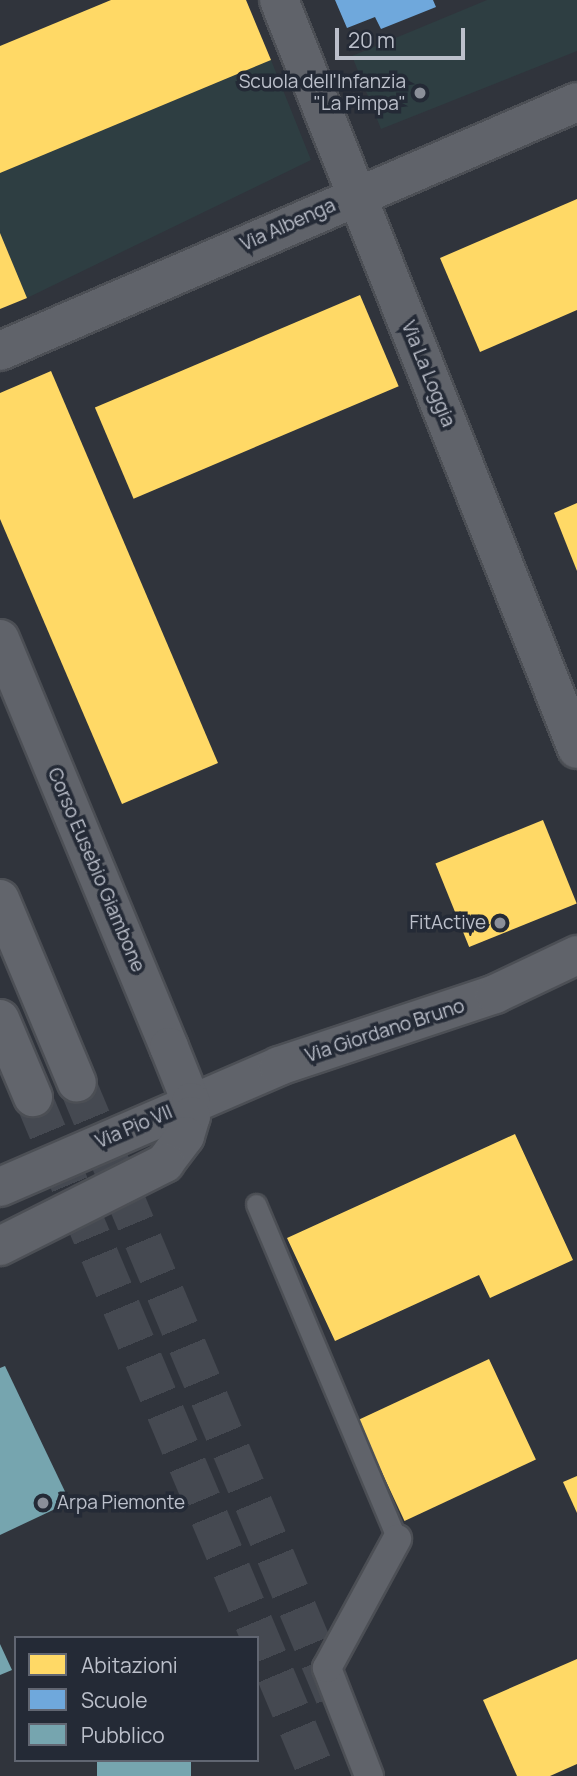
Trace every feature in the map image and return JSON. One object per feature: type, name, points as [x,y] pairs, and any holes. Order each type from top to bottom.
[{"type":"main road","points":[[0,899],[77,1083]]},
{"type":"main road","points":[[0,1019],[33,1097]]},
{"type":"street","name":"Via La Loggia","points":[[279,0],[577,748]]},
{"type":"street","name":"Via Albenga","points":[[0,351],[577,102]]},
{"type":"street","name":"Corso Eusebio Giambone","points":[[0,639],[191,1102]]},
{"type":"street","name":"Via Giordano Bruno","points":[[191,1102],[279,1066],[495,995],[577,955]]},
{"type":"street","name":"Via Pio VII","points":[[0,1187],[191,1102]]},
{"type":"street","name":"Via Pio VII","points":[[0,1246],[165,1163],[185,1136],[191,1102]]},
{"type":"street","points":[[369,1776],[327,1668],[397,1539]]},
{"type":"lane","points":[[256,1204],[397,1539]]},
{"type":"shaded area","name":"Scuola dell'Infanzia \"La Pimpa\"","points":[[487,0],[577,0],[577,51],[381,129],[352,56]]},
{"type":"shaded area","points":[[271,60],[311,160],[27,298],[0,233],[0,173]]},
{"type":"building: Abitazioni","points":[[111,0],[246,0],[271,60],[0,173],[0,46]]},
{"type":"building: Abitazioni","points":[[577,199],[577,310],[480,352],[440,258]]},
{"type":"building: Abitazioni","points":[[0,233],[27,298],[0,309]]},
{"type":"building: Abitazioni","points":[[360,295],[399,386],[134,499],[95,408]]},
{"type":"building: Abitazioni","points":[[51,371],[218,763],[122,804],[0,519],[0,393]]},
{"type":"building: Abitazioni","points":[[577,503],[577,571],[554,513]]},
{"type":"building: Abitazioni","points":[[543,820],[577,903],[469,947],[435,863]]},
{"type":"building: Abitazioni","points":[[515,1134],[573,1260],[490,1298],[479,1275],[335,1341],[287,1238]]},
{"type":"building: Abitazioni","points":[[489,1359],[536,1460],[404,1521],[358,1420]]},
{"type":"building: Abitazioni","points":[[577,1476],[577,1513],[563,1482]]},
{"type":"building: Abitazioni","points":[[577,1659],[577,1764],[550,1776],[517,1776],[483,1700]]},
{"type":"building: Scuole","points":[[335,0],[433,0],[436,7],[381,29],[375,17],[347,28]]},
{"type":"building: Pubblico","points":[[5,1366],[70,1502],[0,1535],[0,1368]]},
{"type":"building: Pubblico","points":[[0,1644],[12,1670],[0,1675]]},
{"type":"building: Pubblico","points":[[97,1762],[191,1762],[191,1776],[97,1776]]},
{"type":"tunnel","points":[[77,1083],[337,1703]]},
{"type":"tunnel","points":[[33,1097],[318,1776]]},
{"type":"place","name":"Scuola dell'Infanzia \"La Pimpa\"","points":[[420,93]]},
{"type":"place","name":"FitActive","points":[[500,923]]},
{"type":"place","name":"Arpa Piemonte","points":[[43,1503]]}]
